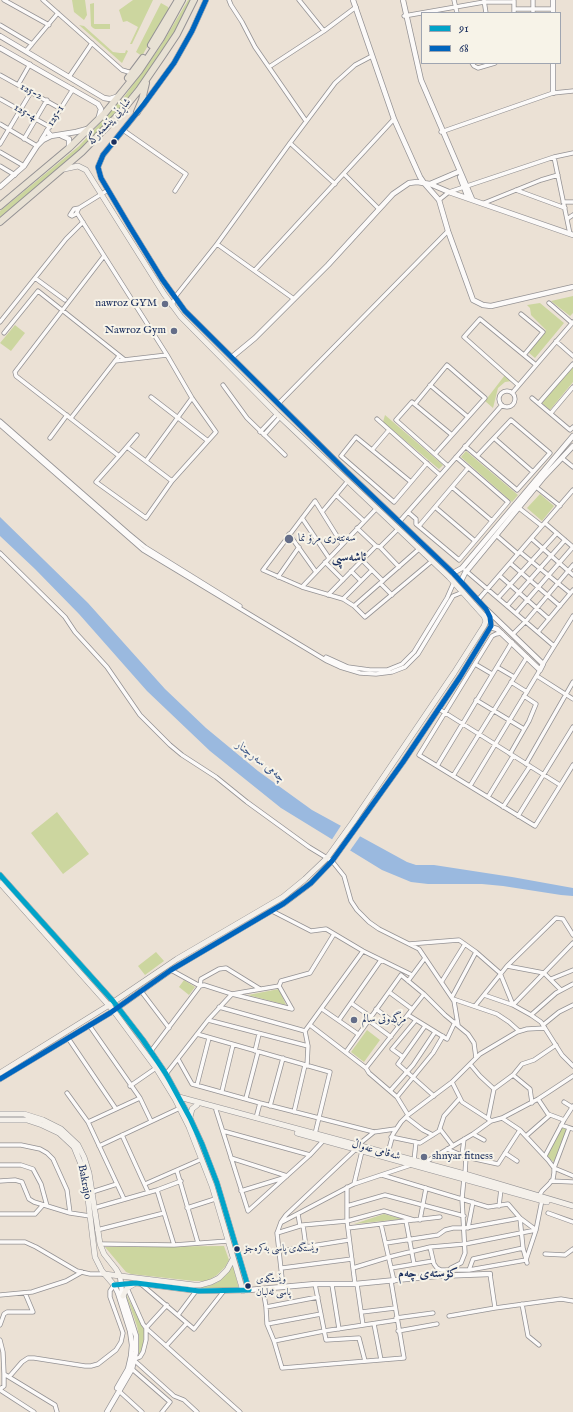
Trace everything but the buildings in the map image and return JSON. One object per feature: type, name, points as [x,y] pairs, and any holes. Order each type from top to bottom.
[{"type":"highway","points":[[105,112],[157,36],[178,0]]},
{"type":"highway","name":"شاڕێی پێشمەرگە","points":[[0,206],[69,148],[98,121],[139,71],[161,38],[182,0]]},
{"type":"highway","name":"شاڕێی پێشمەرگە","points":[[0,222],[64,169],[103,132],[121,112],[148,77],[177,34],[194,0]]},
{"type":"highway","points":[[137,112],[148,77]]},
{"type":"main road","points":[[206,0],[192,31],[174,64],[105,152],[98,167],[101,178],[168,288],[181,306],[347,472],[455,574],[486,609],[491,620],[490,627],[439,709],[403,762],[357,821]]},
{"type":"main road","points":[[0,1079],[177,959],[283,897],[337,849],[454,673],[486,621],[484,616],[454,582],[278,415],[174,308],[83,167],[76,166],[64,169]]},
{"type":"main road","points":[[163,293],[168,288]]},
{"type":"main road","points":[[174,308],[181,306]]},
{"type":"main road","points":[[334,469],[338,469],[340,465]]},
{"type":"main road","points":[[342,477],[342,473],[347,472]]},
{"type":"main road","points":[[449,577],[452,578],[455,574]]},
{"type":"main road","points":[[454,673],[460,677]]},
{"type":"main road","points":[[0,1073],[68,1038],[115,1009],[171,970],[297,895],[311,884],[332,861],[337,849]]},
{"type":"main road","points":[[0,875],[111,1003],[190,1118],[216,1183],[249,1290],[223,1292],[196,1291],[137,1283],[114,1284]]},
{"type":"main road","points":[[0,883],[111,1003]]},
{"type":"main road","points":[[115,1009],[151,1051],[166,1074],[180,1104],[202,1159],[243,1291]]},
{"type":"main road","name":"شەقامی عەواڵ","points":[[180,1104],[197,1105],[323,1141],[464,1176],[541,1198],[573,1210]]},
{"type":"main road","name":"شەقامی عەواڵ","points":[[180,1104],[256,1118],[315,1134],[358,1149],[388,1154],[413,1163]]},
{"type":"main road","points":[[190,1118],[192,1109],[197,1105]]},
{"type":"main road","points":[[2,1117],[20,1114],[31,1116],[51,1123],[65,1132],[76,1142],[82,1152],[89,1173],[97,1230],[101,1246],[120,1276]]},
{"type":"main road","name":"Bakrajo","points":[[2,1117],[27,1120],[42,1124],[59,1133],[74,1147],[85,1174],[94,1251],[104,1274],[114,1284]]},
{"type":"main road","name":"شەقامی عەواڵ","points":[[464,1176],[501,1188],[573,1206]]},
{"type":"main road","points":[[94,1251],[101,1246]]},
{"type":"main road","points":[[104,1274],[194,1285],[211,1282],[219,1278],[227,1270],[233,1259]]},
{"type":"main road","points":[[240,1280],[246,1278]]},
{"type":"main road","points":[[123,1296],[126,1288],[137,1283]]},
{"type":"street","points":[[4,0],[49,25]]},
{"type":"street","points":[[43,0],[122,70],[132,73]]},
{"type":"street","points":[[229,0],[255,47],[306,121]]},
{"type":"street","points":[[299,0],[324,31]]},
{"type":"street","points":[[353,0],[394,120],[424,183],[439,200],[471,297],[479,304],[491,306],[573,288]]},
{"type":"street","points":[[401,0],[418,74],[465,186]]},
{"type":"street","points":[[454,0],[457,12]]},
{"type":"street","points":[[533,0],[533,11]]},
{"type":"street","points":[[425,12],[484,1],[514,1],[514,11],[553,11],[553,0]]},
{"type":"street","points":[[484,1],[486,12]]},
{"type":"street","points":[[269,68],[324,31],[356,7]]},
{"type":"street","points":[[26,51],[58,13]]},
{"type":"street","points":[[405,16],[421,13]]},
{"type":"street","points":[[0,25],[32,44]]},
{"type":"street","points":[[0,36],[106,99],[114,98],[120,95]]},
{"type":"street","points":[[69,77],[92,43]]},
{"type":"street","points":[[0,48],[30,64],[100,106],[101,110],[98,121]]},
{"type":"street","points":[[174,308],[175,297],[217,244],[338,79],[355,65],[372,56]]},
{"type":"street","points":[[18,85],[30,64]]},
{"type":"street","points":[[473,64],[478,68],[492,64]]},
{"type":"street","points":[[553,64],[553,94]]},
{"type":"street","name":"125-2","points":[[0,75],[61,109]]},
{"type":"street","points":[[80,93],[84,86]]},
{"type":"street","name":"125-1","points":[[38,144],[73,89]]},
{"type":"street","points":[[442,132],[553,94],[573,91]]},
{"type":"street","points":[[0,144],[31,92]]},
{"type":"street","name":"125-4","points":[[0,99],[36,119],[48,129]]},
{"type":"street","points":[[24,139],[47,100]]},
{"type":"street","points":[[255,270],[394,120]]},
{"type":"street","points":[[0,124],[24,139],[38,144]]},
{"type":"street","points":[[0,187],[24,166],[38,144],[54,136],[76,132],[92,126]]},
{"type":"street","points":[[48,129],[54,136],[68,138],[70,142],[69,148]]},
{"type":"street","points":[[123,130],[186,174],[175,191]]},
{"type":"street","points":[[442,132],[470,199]]},
{"type":"street","points":[[290,143],[335,184]]},
{"type":"street","points":[[0,152],[24,166]]},
{"type":"street","points":[[439,200],[449,192],[465,186],[554,157],[573,153]]},
{"type":"street","points":[[554,157],[567,219],[572,234]]},
{"type":"street","points":[[0,166],[15,175]]},
{"type":"street","points":[[430,184],[458,172]]},
{"type":"street","points":[[344,174],[379,209]]},
{"type":"street","points":[[484,203],[558,175]]},
{"type":"street","points":[[232,357],[254,338],[328,265],[393,194],[406,184],[417,182],[430,184],[449,192],[572,234]]},
{"type":"street","points":[[79,208],[77,213],[71,216],[72,210],[79,208],[108,190]]},
{"type":"street","points":[[516,190],[565,208]]},
{"type":"street","points":[[564,202],[573,202]]},
{"type":"street","points":[[77,213],[168,355],[192,398],[216,432],[172,481],[146,518],[96,482],[137,435]]},
{"type":"street","points":[[567,219],[573,214]]},
{"type":"street","points":[[0,322],[66,239],[83,222]]},
{"type":"street","points":[[278,404],[448,231]]},
{"type":"street","points":[[217,244],[294,298]]},
{"type":"street","points":[[104,256],[15,372],[16,376],[119,456]]},
{"type":"street","points":[[36,278],[65,300]]},
{"type":"street","points":[[4,333],[38,291],[125,360]]},
{"type":"street","points":[[163,293],[175,297]]},
{"type":"street","points":[[513,392],[572,322],[549,303]]},
{"type":"street","points":[[522,314],[543,332],[524,355]]},
{"type":"street","points":[[518,385],[464,338],[480,319],[536,365]]},
{"type":"street","points":[[556,341],[573,356]]},
{"type":"street","points":[[115,361],[168,355]]},
{"type":"street","points":[[71,418],[120,356]]},
{"type":"street","points":[[539,403],[573,364]]},
{"type":"street","points":[[415,404],[447,365],[485,398],[435,454]]},
{"type":"street","points":[[222,385],[247,418],[285,455]]},
{"type":"street","points":[[430,385],[468,417]]},
{"type":"street","points":[[551,413],[573,387]]},
{"type":"street","points":[[506,390],[513,392],[516,397],[513,405],[508,407],[502,405],[499,399],[501,393],[506,390]]},
{"type":"street","points":[[151,397],[208,441]]},
{"type":"street","points":[[146,461],[192,398]]},
{"type":"street","points":[[532,398],[570,430],[573,426]]},
{"type":"street","points":[[448,466],[396,420],[412,402],[452,436]]},
{"type":"street","points":[[400,521],[502,405]]},
{"type":"street","points":[[50,438],[67,415]]},
{"type":"street","points":[[260,432],[278,415]]},
{"type":"street","points":[[264,435],[278,415]]},
{"type":"street","points":[[0,420],[145,547],[328,659],[341,665],[354,668],[382,670],[394,668],[405,662],[414,652],[447,598],[454,582]]},
{"type":"street","points":[[377,420],[440,474]]},
{"type":"street","points":[[465,446],[517,490],[550,453],[511,420],[477,456]]},
{"type":"street","points":[[0,425],[143,550],[327,661],[340,667],[376,674],[392,672],[405,667],[418,654],[453,596],[463,592]]},
{"type":"street","points":[[372,450],[389,430]]},
{"type":"street","points":[[461,581],[464,570],[573,436]]},
{"type":"street","points":[[411,482],[356,437],[340,456],[394,502],[411,482],[427,463]]},
{"type":"street","points":[[494,438],[533,472]]},
{"type":"street","points":[[455,574],[464,570],[573,446],[568,441]]},
{"type":"street","points":[[127,447],[172,481]]},
{"type":"street","points":[[408,512],[416,520],[417,525],[458,560],[475,541],[508,502],[456,457]]},
{"type":"street","points":[[562,458],[573,467]]},
{"type":"street","points":[[410,530],[435,507],[468,468]]},
{"type":"street","points":[[322,512],[347,482]]},
{"type":"street","points":[[452,487],[492,521]]},
{"type":"street","points":[[536,488],[560,506]]},
{"type":"street","points":[[478,600],[573,490]]},
{"type":"street","points":[[336,495],[364,521]]},
{"type":"street","points":[[342,544],[315,501],[263,570],[302,586],[342,599],[354,606],[364,617],[366,617],[432,561]]},
{"type":"street","points":[[435,507],[475,541]]},
{"type":"street","points":[[302,586],[376,508]]},
{"type":"street","points":[[519,508],[542,526]]},
{"type":"street","points":[[302,518],[329,558]]},
{"type":"street","points":[[516,614],[573,547],[545,523]]},
{"type":"street","points":[[357,528],[399,567]]},
{"type":"street","points":[[328,595],[362,560],[398,529]]},
{"type":"street","points":[[498,598],[556,532]]},
{"type":"street","points":[[289,534],[316,572]]},
{"type":"street","points":[[496,535],[572,592],[538,632]]},
{"type":"street","points":[[532,539],[573,575]]},
{"type":"street","points":[[507,606],[565,540]]},
{"type":"street","points":[[278,577],[299,547]]},
{"type":"street","points":[[354,606],[419,548]]},
{"type":"street","points":[[0,553],[64,617],[107,667],[140,715],[170,745],[182,755],[216,777],[246,802],[309,847],[332,861],[344,876],[351,901],[357,910],[376,927],[419,949],[453,998],[456,1005],[456,1023],[447,1039],[408,1016]]},
{"type":"street","points":[[362,560],[392,595]]},
{"type":"street","points":[[325,562],[342,580]]},
{"type":"street","points":[[510,563],[560,606]]},
{"type":"street","points":[[513,634],[526,621],[573,565]]},
{"type":"street","points":[[342,599],[372,570]]},
{"type":"street","points":[[464,570],[554,646]]},
{"type":"street","points":[[351,571],[361,581]]},
{"type":"street","points":[[500,576],[549,619]]},
{"type":"street","points":[[486,609],[543,664]]},
{"type":"street","points":[[470,786],[554,646],[573,618]]},
{"type":"street","points":[[490,627],[497,629],[502,633],[540,670]]},
{"type":"street","points":[[502,633],[492,636],[419,755],[535,826],[573,765]]},
{"type":"street","points":[[437,766],[512,642]]},
{"type":"street","points":[[453,776],[527,657]]},
{"type":"street","points":[[475,664],[492,674]]},
{"type":"street","points":[[497,667],[514,677]]},
{"type":"street","points":[[537,676],[573,700]]},
{"type":"street","points":[[511,682],[527,692]]},
{"type":"street","points":[[504,807],[565,694],[573,682]]},
{"type":"street","points":[[488,797],[529,721],[536,704],[524,696]]},
{"type":"street","points":[[476,700],[524,729]]},
{"type":"street","points":[[439,709],[560,785]]},
{"type":"street","points":[[518,816],[573,727]]},
{"type":"street","points":[[272,911],[311,931],[324,929],[363,951],[412,975]]},
{"type":"street","points":[[475,1006],[507,966],[556,918],[563,919],[573,935]]},
{"type":"street","points":[[279,986],[281,981],[310,974],[334,934]]},
{"type":"street","points":[[408,944],[426,941],[459,940],[476,952],[500,974],[512,1005]]},
{"type":"street","points":[[419,949],[426,941]]},
{"type":"street","points":[[512,1005],[573,943]]},
{"type":"street","points":[[442,981],[465,944]]},
{"type":"street","points":[[305,1031],[363,951]]},
{"type":"street","points":[[453,998],[476,952]]},
{"type":"street","points":[[408,981],[425,958]]},
{"type":"street","points":[[339,1020],[381,960]]},
{"type":"street","points":[[507,966],[544,973],[561,990]]},
{"type":"street","points":[[151,1051],[200,986],[201,979],[224,968],[260,989]]},
{"type":"street","points":[[171,970],[200,986],[204,985],[232,994],[292,1009],[279,986]]},
{"type":"street","points":[[551,979],[573,970]]},
{"type":"street","points":[[346,1052],[404,971]]},
{"type":"street","points":[[401,975],[424,994],[472,1039],[476,1058]]},
{"type":"street","points":[[531,1015],[556,993],[573,984]]},
{"type":"street","points":[[166,1074],[208,1020],[232,994],[279,986]]},
{"type":"street","points":[[141,991],[168,1028]]},
{"type":"street","points":[[389,992],[412,1009]]},
{"type":"street","points":[[366,1068],[424,994]]},
{"type":"street","points":[[484,995],[512,1005],[531,1015],[544,1026],[563,1057],[573,1066]]},
{"type":"street","points":[[453,998],[497,1014],[519,1031]]},
{"type":"street","points":[[351,1003],[391,1037]]},
{"type":"street","points":[[388,1154],[395,1129],[407,1116],[452,1082],[476,1058],[488,1049],[519,1031],[544,1026],[559,1012],[573,1005]]},
{"type":"street","points":[[219,1007],[305,1031]]},
{"type":"street","points":[[322,1009],[358,1034]]},
{"type":"street","points":[[376,1009],[399,1026]]},
{"type":"street","points":[[208,1020],[308,1046]]},
{"type":"street","points":[[403,1057],[392,1049],[416,1020]]},
{"type":"street","points":[[89,1025],[130,1086],[140,1098],[151,1121]]},
{"type":"street","points":[[310,1025],[366,1068],[369,1073],[397,1097],[407,1116],[423,1130],[433,1135]]},
{"type":"street","points":[[425,1026],[398,1064],[434,1096]]},
{"type":"street","points":[[294,1112],[306,1065],[308,1046],[305,1031]]},
{"type":"street","points":[[390,1091],[428,1045],[435,1032]]},
{"type":"street","points":[[197,1034],[330,1072],[315,1134]]},
{"type":"street","points":[[246,1098],[257,1051],[259,1034]]},
{"type":"street","points":[[397,1097],[433,1053],[443,1036]]},
{"type":"street","points":[[68,1038],[116,1109]]},
{"type":"street","points":[[197,1085],[209,1038]]},
{"type":"street","points":[[222,1091],[233,1045]]},
{"type":"street","points":[[489,1120],[494,1089],[513,1075],[522,1064],[534,1060],[556,1045]]},
{"type":"street","points":[[270,1106],[283,1058]]},
{"type":"street","points":[[178,1059],[192,1084],[222,1091],[270,1106],[374,1132],[395,1129]]},
{"type":"street","points":[[470,1064],[494,1089]]},
{"type":"street","points":[[130,1086],[156,1068]]},
{"type":"street","points":[[513,1075],[530,1089],[532,1103]]},
{"type":"street","points":[[422,1165],[472,1134],[489,1120],[502,1118],[532,1103],[573,1076]]},
{"type":"street","points":[[452,1082],[462,1102],[489,1120]]},
{"type":"street","points":[[67,1093],[88,1122],[124,1199]]},
{"type":"street","points":[[88,1122],[140,1098]]},
{"type":"street","points":[[392,1137],[420,1143],[440,1129],[444,1116],[460,1098]]},
{"type":"street","points":[[538,1099],[548,1114],[564,1120]]},
{"type":"street","points":[[545,1156],[573,1106],[564,1102]]},
{"type":"street","points":[[256,1118],[260,1103]]},
{"type":"street","points":[[99,1146],[151,1121],[180,1104]]},
{"type":"street","points":[[216,1110],[248,1211],[310,1155],[323,1141]]},
{"type":"street","points":[[526,1136],[550,1115]]},
{"type":"street","points":[[502,1118],[520,1130],[545,1156],[554,1168],[573,1176]]},
{"type":"street","points":[[526,1262],[536,1230],[542,1191],[551,1181],[554,1168],[571,1129],[561,1125]]},
{"type":"street","points":[[440,1129],[453,1146]]},
{"type":"street","points":[[447,1149],[464,1156],[498,1164],[520,1130]]},
{"type":"street","points":[[223,1131],[310,1155]]},
{"type":"street","points":[[284,1287],[277,1233],[281,1222],[286,1215],[358,1149],[374,1132]]},
{"type":"street","points":[[472,1134],[484,1140]]},
{"type":"street","points":[[122,1135],[148,1192]]},
{"type":"street","points":[[464,1139],[464,1176],[462,1198],[467,1228]]},
{"type":"street","points":[[281,1222],[354,1184],[413,1163],[416,1142]]},
{"type":"street","points":[[0,1145],[21,1145],[40,1149],[47,1153],[53,1159],[66,1190],[70,1213]]},
{"type":"street","points":[[354,1184],[358,1149]]},
{"type":"street","points":[[505,1153],[517,1161]]},
{"type":"street","points":[[231,1158],[286,1177]]},
{"type":"street","points":[[145,1184],[202,1159]]},
{"type":"street","points":[[0,1166],[21,1165],[33,1169],[41,1184],[45,1205]]},
{"type":"street","points":[[177,1170],[198,1243]]},
{"type":"street","points":[[382,1175],[488,1207],[508,1204],[520,1218],[536,1230]]},
{"type":"street","points":[[241,1191],[286,1177]]},
{"type":"street","points":[[0,1181],[21,1181],[30,1200],[70,1213],[90,1216]]},
{"type":"street","points":[[94,1208],[158,1190],[181,1181]]},
{"type":"street","points":[[551,1181],[573,1182]]},
{"type":"street","points":[[92,1192],[117,1184]]},
{"type":"street","points":[[348,1187],[347,1221],[349,1240],[363,1325]]},
{"type":"street","points":[[420,1220],[426,1188]]},
{"type":"street","points":[[498,1206],[501,1188]]},
{"type":"street","points":[[158,1190],[174,1245]]},
{"type":"street","points":[[348,1206],[384,1195],[464,1216]]},
{"type":"street","points":[[187,1208],[215,1199]]},
{"type":"street","points":[[450,1269],[463,1261],[467,1228],[473,1202]]},
{"type":"street","points":[[0,1214],[35,1214],[45,1205]]},
{"type":"street","points":[[277,1233],[301,1226],[347,1221],[384,1211],[414,1220]]},
{"type":"street","points":[[548,1212],[573,1222]]},
{"type":"street","points":[[97,1230],[164,1213]]},
{"type":"street","points":[[298,1214],[306,1247]]},
{"type":"street","points":[[348,1228],[440,1217]]},
{"type":"street","points":[[386,1243],[438,1235],[445,1230],[453,1228],[467,1228],[520,1218]]},
{"type":"street","points":[[520,1218],[526,1262]]},
{"type":"street","points":[[406,1221],[414,1264]]},
{"type":"street","points":[[262,1289],[266,1307],[267,1324],[282,1368],[404,1358],[396,1319],[391,1268],[381,1224]]},
{"type":"street","points":[[353,1268],[430,1247],[465,1244],[536,1230]]},
{"type":"street","points":[[280,1251],[349,1240]]},
{"type":"street","points":[[101,1246],[174,1245],[228,1241]]},
{"type":"street","points":[[0,1242],[25,1242],[72,1269],[90,1274],[104,1274]]},
{"type":"street","points":[[430,1247],[433,1261],[439,1269],[469,1270],[526,1262]]},
{"type":"street","points":[[469,1270],[473,1259],[523,1248]]},
{"type":"street","points":[[545,1254],[565,1255],[573,1250]]},
{"type":"street","points":[[282,1268],[352,1259]]},
{"type":"street","points":[[391,1268],[433,1261]]},
{"type":"street","points":[[0,1295],[25,1293],[66,1281],[82,1272]]},
{"type":"street","points":[[249,1290],[315,1284],[356,1284],[437,1276],[490,1274],[495,1308]]},
{"type":"street","points":[[109,1411],[132,1369],[135,1360],[136,1336],[123,1296],[120,1276]]},
{"type":"street","points":[[137,1283],[167,1305],[194,1329],[223,1292]]},
{"type":"street","points":[[9,1377],[22,1362],[28,1358],[91,1366],[98,1364],[116,1350],[121,1342],[123,1333],[110,1297],[110,1291],[114,1284]]},
{"type":"street","name":"Bakrajo","points":[[103,1412],[128,1369],[132,1350],[130,1331],[114,1284]]},
{"type":"street","points":[[315,1284],[326,1340],[359,1338],[365,1361]]},
{"type":"street","points":[[332,1285],[339,1329]]},
{"type":"street","points":[[126,1288],[146,1328],[240,1412]]},
{"type":"street","points":[[178,1315],[196,1291]]},
{"type":"street","points":[[0,1325],[4,1314],[8,1312],[33,1312],[25,1293]]},
{"type":"street","points":[[266,1307],[318,1297]]},
{"type":"street","points":[[449,1316],[561,1299],[573,1301]]},
{"type":"street","points":[[522,1304],[528,1336],[539,1345]]},
{"type":"street","points":[[135,1360],[140,1357],[143,1352],[146,1340],[146,1328],[167,1305]]},
{"type":"street","points":[[362,1312],[395,1308]]},
{"type":"street","points":[[274,1341],[434,1312]]},
{"type":"street","points":[[267,1324],[321,1314]]},
{"type":"street","points":[[166,1346],[187,1323]]},
{"type":"street","points":[[374,1324],[381,1360]]},
{"type":"street","points":[[398,1331],[437,1324]]},
{"type":"street","points":[[0,1340],[4,1374],[4,1386],[0,1390],[32,1411]]},
{"type":"street","points":[[135,1360],[174,1396],[184,1400],[197,1412]]},
{"type":"street","points":[[132,1369],[170,1402],[162,1412]]},
{"type":"street","points":[[4,1374],[55,1406],[56,1412]]},
{"type":"street","points":[[119,1391],[142,1412]]},
{"type":"green space","points":[[72,0],[85,0],[87,15],[84,20],[74,12]]},
{"type":"green space","points":[[133,0],[153,0],[132,44],[130,44],[138,27],[127,21],[123,22],[119,10]]},
{"type":"green space","points":[[188,0],[191,0],[175,31],[152,67],[114,116],[93,138],[52,175],[0,217],[0,211],[79,146],[124,97],[160,47]]},
{"type":"green space","points":[[94,3],[94,24],[110,24],[110,29],[95,29],[91,26],[90,4]]},
{"type":"green space","points":[[161,3],[169,9],[142,56],[136,52]]},
{"type":"green space","points":[[79,25],[84,26],[113,52],[125,53],[126,50],[128,51],[122,63]]},
{"type":"green space","points":[[573,296],[573,313],[570,316],[551,301]]},
{"type":"green space","points":[[540,303],[564,323],[535,358],[528,352],[546,330],[531,315],[530,308],[527,305]]},
{"type":"green space","points":[[15,325],[25,333],[11,351],[0,343]]},
{"type":"green space","points":[[573,367],[573,382],[550,410],[542,403]]},
{"type":"green space","points":[[505,375],[512,381],[505,382],[498,388],[493,408],[485,401]]},
{"type":"green space","points":[[385,415],[443,465],[439,469],[383,422]]},
{"type":"green space","points":[[466,451],[518,495],[512,502],[461,457]]},
{"type":"green space","points":[[540,494],[554,506],[542,521],[527,508]]},
{"type":"green space","points":[[57,812],[89,854],[63,874],[31,833]]},
{"type":"green space","points":[[156,952],[164,961],[145,975],[138,966]]},
{"type":"green space","points":[[184,980],[195,987],[189,995],[179,987]]},
{"type":"green space","points":[[279,989],[286,1005],[248,995]]},
{"type":"green space","points":[[367,1030],[380,1040],[364,1062],[351,1052]]},
{"type":"green space","points":[[561,1127],[568,1128],[555,1163],[546,1156]]},
{"type":"green space","points":[[384,1214],[402,1219],[354,1224]]},
{"type":"green space","points":[[224,1246],[229,1260],[225,1267],[217,1275],[207,1281],[131,1274],[126,1272],[105,1247]]},
{"type":"green space","points":[[233,1265],[239,1289],[194,1288],[209,1286],[218,1282],[226,1275]]},
{"type":"green space","points":[[125,1292],[144,1330],[143,1350],[139,1356],[139,1336],[137,1326]]},
{"type":"water","points":[[0,517],[88,603],[165,689],[206,728],[258,771],[312,810],[407,862],[416,865],[434,865],[573,888],[573,896],[482,884],[428,884],[411,882],[382,870],[281,808],[210,751],[147,691],[79,614],[0,536]]},
{"type":"pier","points":[[342,824],[361,835],[349,852],[331,841]]},
{"type":"transit line","name":"68","points":[[0,1079],[110,1013],[171,970],[283,904],[311,883],[332,861],[403,762],[460,677],[491,626],[490,617],[486,609],[453,573],[347,472],[185,311],[162,279],[101,178],[98,167],[103,155],[144,104],[174,63],[192,31],[206,0]]},
{"type":"transit line","name":"91","points":[[0,875],[113,1001],[143,1040],[166,1074],[190,1118],[217,1183],[249,1290],[199,1291],[136,1283],[114,1285]]},
{"type":"place","name":"nawroz GYM","points":[[165,304]]},
{"type":"place","name":"Nawroz Gym","points":[[174,331]]},
{"type":"place","name":"سەنتەرى مرۆ نما","points":[[289,539]]},
{"type":"place","name":"مزگەوتی سالم","points":[[354,1020]]},
{"type":"place","name":"shnyar fitness","points":[[424,1157]]},
{"type":"place","name":"وێستگەی پاسی بەکرەجۆ","points":[[237,1249]]},
{"type":"place","name":"وێستگەی پاسی ئەلبان","points":[[248,1286]]},
{"type":"district","name":"ئاشەسپی","points":[[349,558]]},
{"type":"district","name":"کۆستەی چەم","points":[[428,1274]]},
{"type":"water label","name":"چەمی سەرچنار","points":[[260,762]]}]
